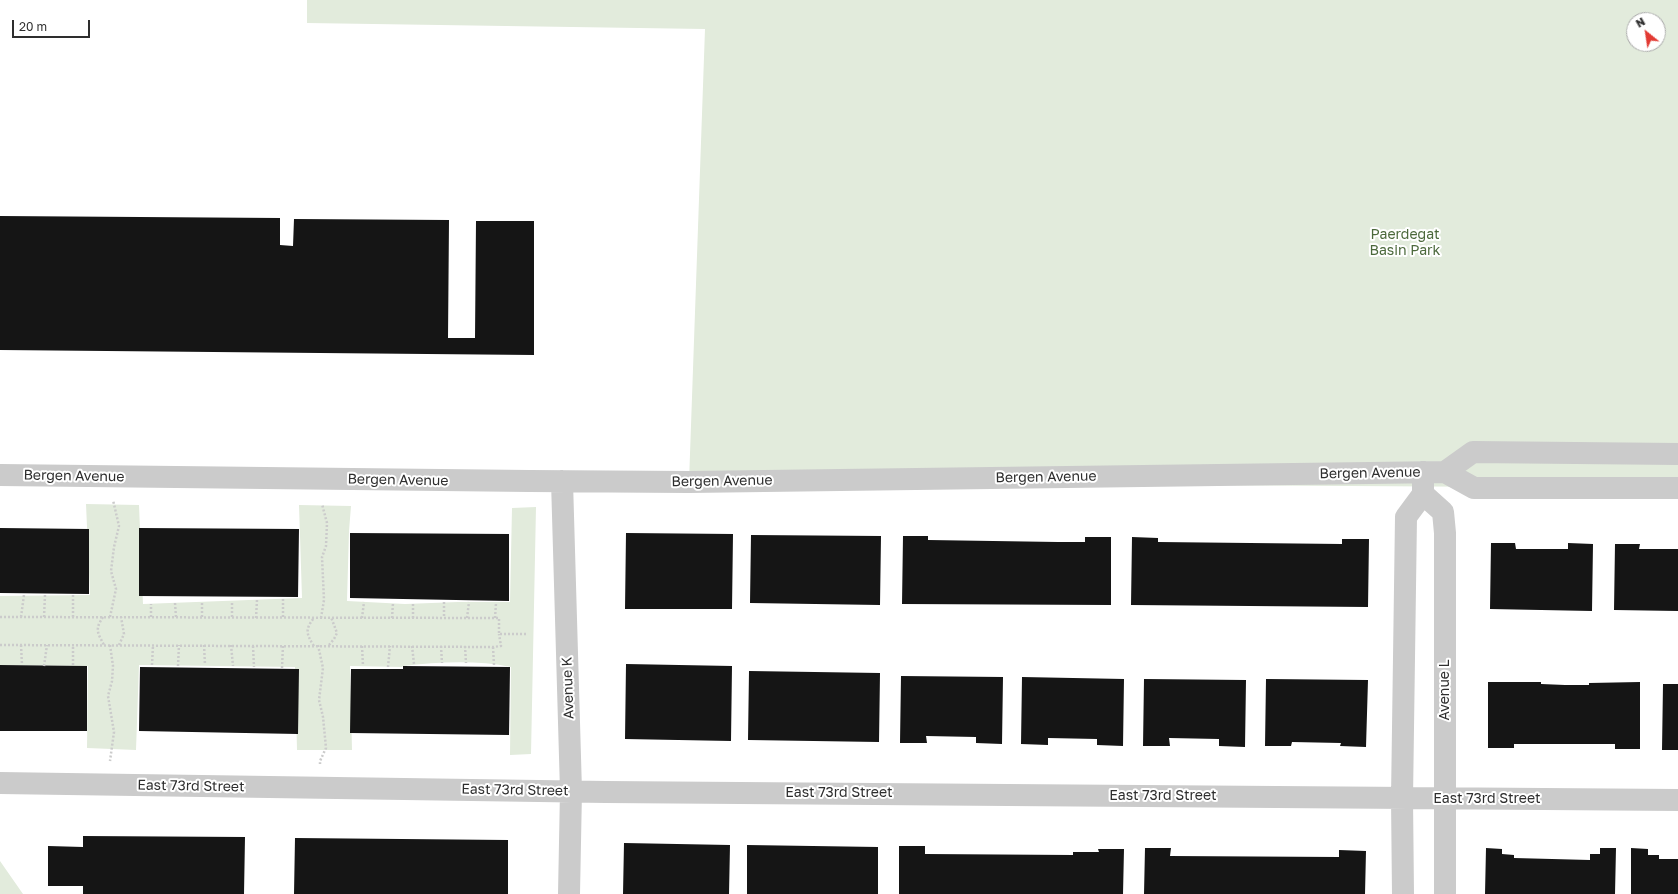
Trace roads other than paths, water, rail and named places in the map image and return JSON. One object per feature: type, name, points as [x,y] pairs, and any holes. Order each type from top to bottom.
[{"type":"street","points":[[1445,472],[1474,452],[1678,454]]},
{"type":"street","points":[[1403,894],[1402,798],[1406,517],[1423,494],[1423,472]]},
{"type":"street","name":"Bergen Avenue","points":[[0,475],[689,482],[1445,472],[1474,488],[1678,488]]},
{"type":"street","name":"Avenue K","points":[[562,481],[571,791],[569,894]]},
{"type":"street","name":"Avenue L","points":[[1423,494],[1443,512],[1445,533],[1445,894]]},
{"type":"street","name":"East 73rd Street","points":[[0,783],[571,791],[1678,800]]},
{"type":"park label","name":"Paerdegat Basin Park","points":[[1405,244]]}]
